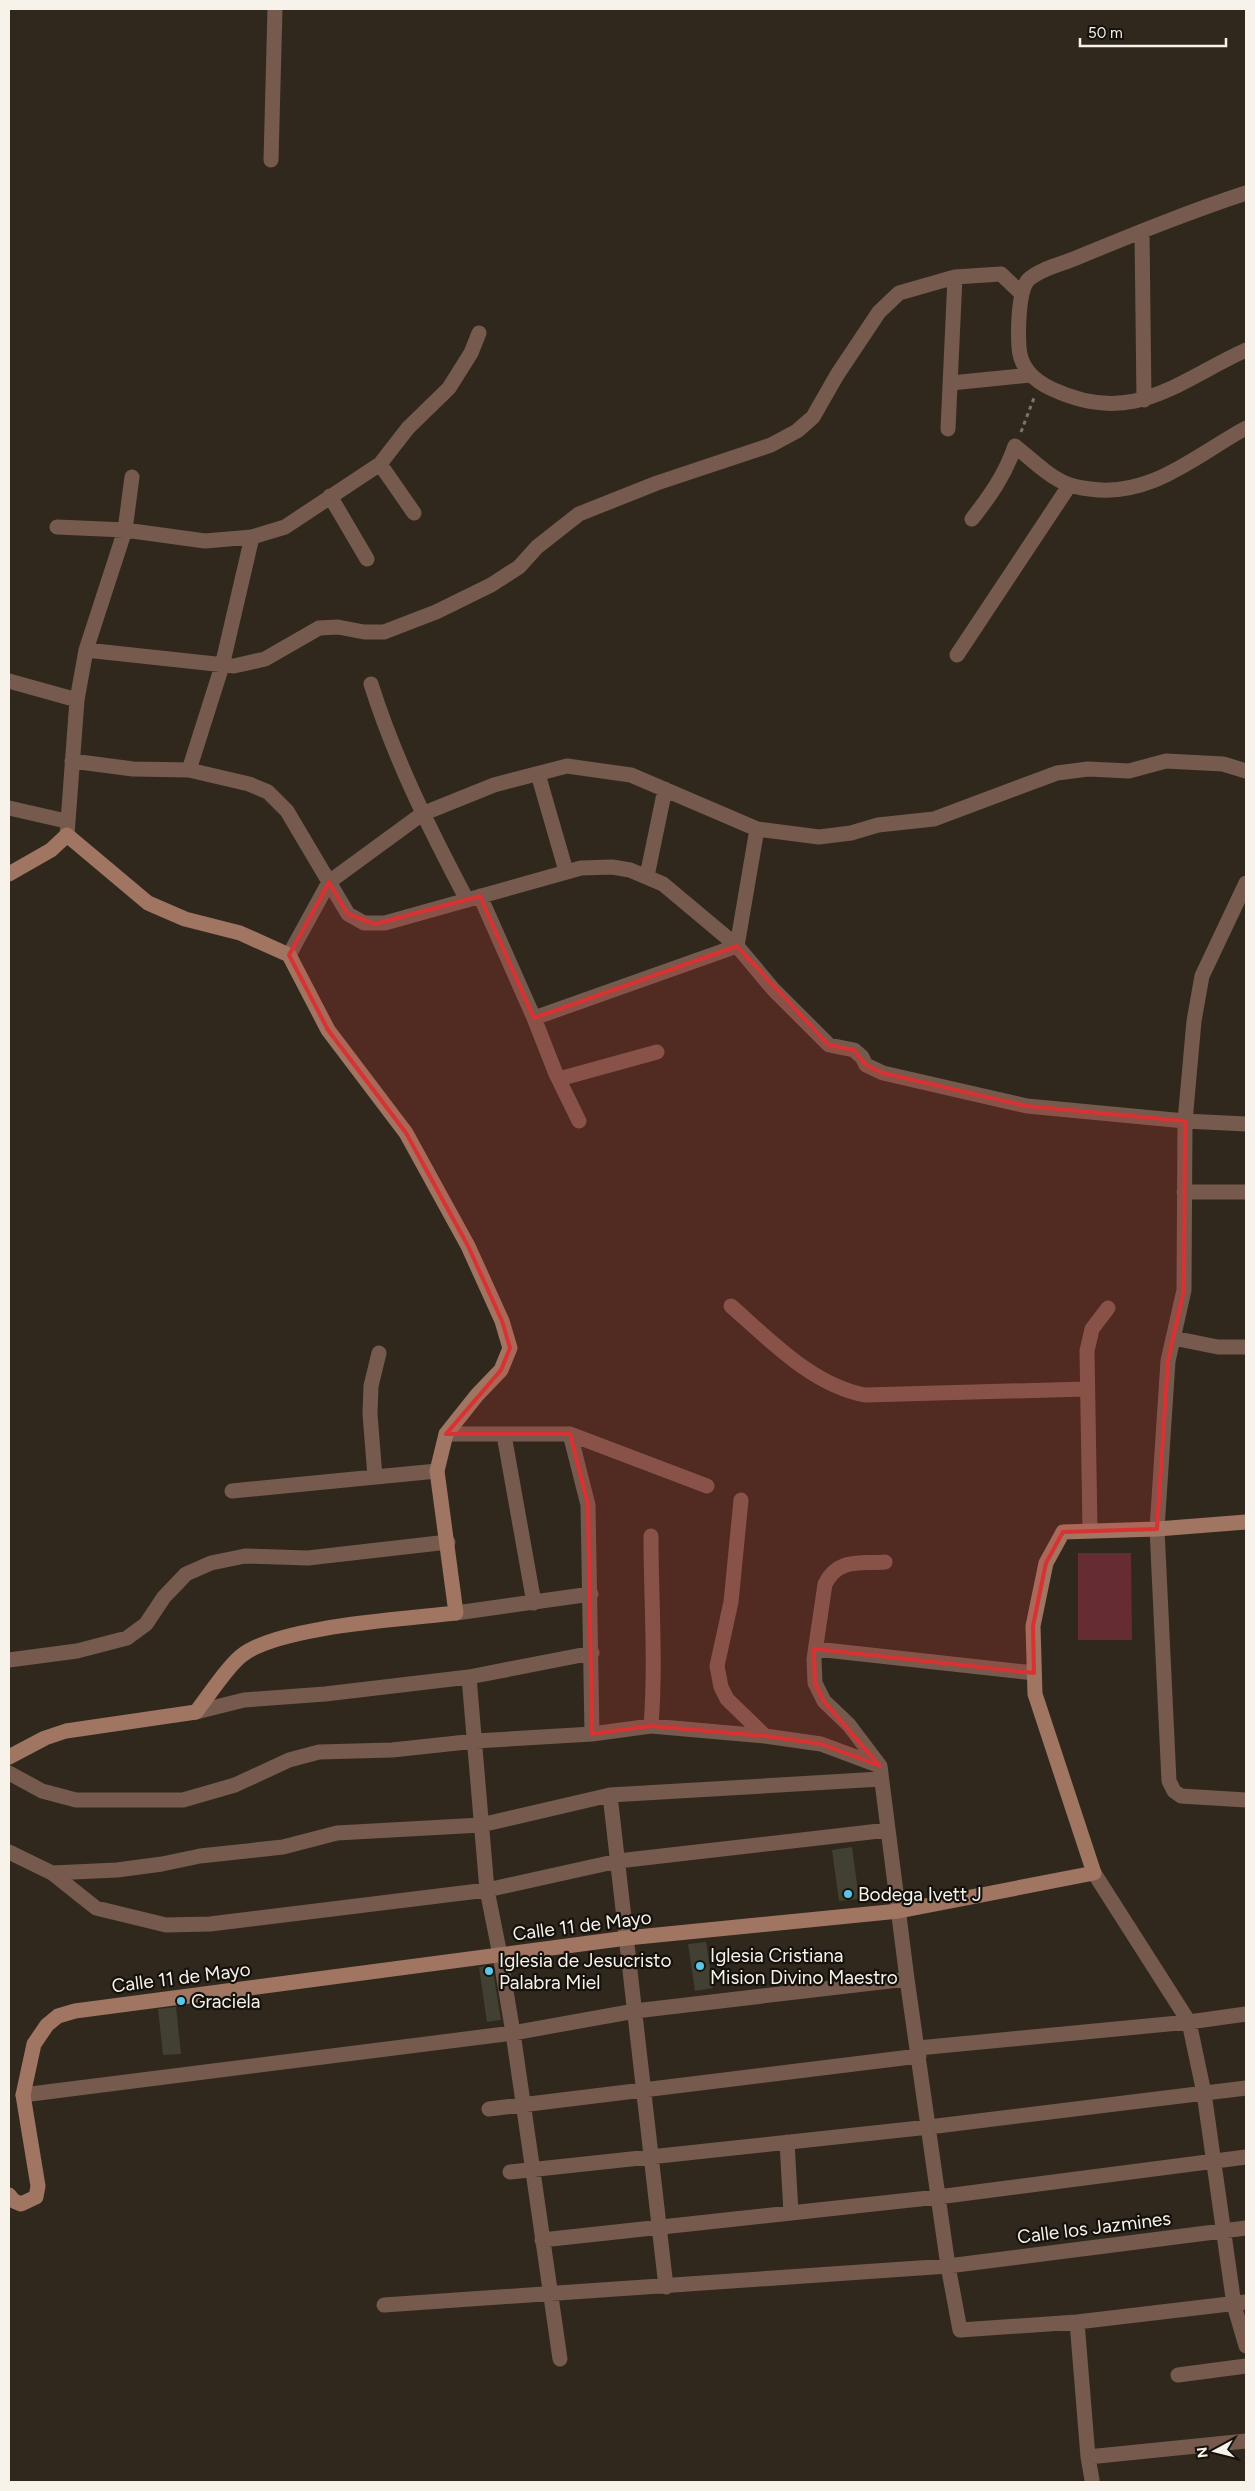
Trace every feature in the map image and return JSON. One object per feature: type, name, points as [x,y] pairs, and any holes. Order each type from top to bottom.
[{"type":"street","points":[[270,160],[275,9]]},
{"type":"street","points":[[1246,194],[1142,231],[1040,272],[1028,280],[1021,292],[1019,347],[1022,362],[1035,379],[1070,396],[1100,404],[1116,405],[1144,400],[1246,350]]},
{"type":"street","points":[[1142,231],[1144,400]]},
{"type":"street","points":[[86,650],[222,666],[250,664],[265,659],[319,628],[338,627],[364,632],[384,632],[410,623],[462,601],[512,572],[558,528],[579,514],[784,439],[813,417],[837,375],[879,312],[891,298],[907,289],[955,277],[1001,274],[1021,292]]},
{"type":"street","points":[[948,429],[955,277]]},
{"type":"street","points":[[57,527],[125,530],[205,541],[252,537],[285,527],[330,496],[358,481],[380,464],[415,421],[449,388],[471,353],[479,333]]},
{"type":"street","points":[[951,383],[1035,379]]},
{"type":"street","points":[[972,519],[998,485],[1008,467],[1015,446],[1057,479],[1070,486],[1107,490],[1130,488],[1167,476],[1246,428]]},
{"type":"street","points":[[380,464],[414,513]]},
{"type":"street","points":[[9,874],[51,850],[66,828],[77,700],[86,650],[125,530],[132,477]]},
{"type":"street","points":[[957,655],[1070,486]]},
{"type":"street","points":[[330,496],[367,559]]},
{"type":"street","points":[[189,770],[222,666],[252,537]]},
{"type":"street","points":[[9,681],[77,700]]},
{"type":"street","points":[[371,684],[422,814],[473,898],[534,1018],[559,1079],[579,1121]]},
{"type":"street","points":[[72,761],[133,769],[189,770],[249,784],[268,792],[288,811],[348,914],[364,923],[385,923],[566,871],[612,866],[647,876],[663,884],[737,946],[773,989],[829,1045],[854,1050],[862,1057],[866,1065],[883,1073],[1026,1106],[1185,1121],[1246,1124]]},
{"type":"street","points":[[289,955],[329,882],[422,814],[494,785],[567,766],[631,775],[757,829],[819,837],[851,833],[878,825],[934,819],[1023,784],[1057,773],[1080,770],[1129,771],[1166,761],[1223,764],[1246,772]]},
{"type":"street","points":[[538,774],[566,871]]},
{"type":"street","points":[[647,876],[665,789]]},
{"type":"street","points":[[9,808],[66,828],[148,903],[185,919],[240,934],[289,955],[328,1030],[406,1133],[468,1246],[502,1321],[510,1348],[501,1370],[477,1395],[446,1434],[437,1471],[456,1613]]},
{"type":"street","points":[[737,946],[757,829]]},
{"type":"street","points":[[1246,883],[1202,976],[1194,1021],[1185,1121],[1184,1290],[1168,1361],[1158,1529],[1169,1781],[1174,1791],[1181,1796],[1246,1800]]},
{"type":"street","points":[[534,1018],[737,946]]},
{"type":"street","points":[[559,1079],[657,1052]]},
{"type":"street","points":[[1184,1192],[1246,1192]]},
{"type":"street","points":[[731,1306],[788,1356],[827,1381],[850,1392],[865,1395],[1087,1389]]},
{"type":"street","points":[[1090,1530],[1087,1351],[1092,1328],[1108,1308]]},
{"type":"street","points":[[1173,1338],[1218,1347],[1246,1347]]},
{"type":"street","points":[[375,1477],[371,1386],[380,1353]]},
{"type":"street","points":[[446,1434],[504,1436],[570,1434],[707,1486]]},
{"type":"street","points":[[570,1434],[588,1506],[587,1538],[591,1594],[592,1734]]},
{"type":"street","points":[[504,1436],[534,1603]]},
{"type":"street","points":[[232,1491],[437,1471]]},
{"type":"street","points":[[741,1500],[731,1602],[717,1666],[721,1687],[727,1699],[766,1736]]},
{"type":"street","points":[[1246,1522],[1158,1529],[1063,1532],[1046,1563],[1033,1626],[1035,1694],[1094,1873],[1189,2022],[1204,2093],[1223,2231],[1240,2303],[1246,2346]]},
{"type":"street","points":[[651,1536],[652,1636],[655,1674],[651,1726]]},
{"type":"street","points":[[9,1660],[77,1651],[127,1638],[146,1624],[164,1597],[186,1574],[211,1563],[245,1556],[308,1558],[448,1542]]},
{"type":"street","points":[[885,1562],[840,1565],[830,1573],[825,1584],[816,1649],[815,1683],[824,1701],[849,1725],[881,1773],[907,1980],[948,2266],[960,2330],[1077,2322],[1240,2303]]},
{"type":"street","points":[[196,1712],[240,1656],[258,1645],[318,1630],[591,1594]]},
{"type":"street","points":[[816,1649],[1034,1673]]},
{"type":"street","points":[[9,1757],[45,1738],[66,1731],[196,1712],[244,1700],[325,1694],[470,1677],[592,1653]]},
{"type":"street","points":[[470,1677],[487,1890],[500,1955],[560,2359]]},
{"type":"street","points":[[9,1773],[42,1791],[76,1800],[183,1800],[235,1785],[289,1760],[319,1752],[392,1750],[476,1741],[592,1734],[651,1726],[766,1736],[821,1744],[881,1773]]},
{"type":"street","points":[[52,1873],[116,1870],[162,1864],[200,1856],[283,1846],[337,1833],[481,1825],[610,1795],[881,1773]]},
{"type":"street","points":[[610,1795],[666,2287]]},
{"type":"street","points":[[9,1852],[52,1873],[96,1908],[166,1925],[210,1924],[487,1890],[618,1861],[888,1830]]},
{"type":"street","name":"Calle 11 de Mayo","points":[[23,2095],[34,2044],[47,2025],[58,2016],[75,2011],[626,1938],[899,1911],[1094,1873]]},
{"type":"street","points":[[9,2195],[14,2201],[21,2204],[29,2202],[36,2197],[38,2186],[23,2095],[512,2033],[635,2011],[907,1980]]},
{"type":"street","points":[[489,2109],[644,2091],[918,2052],[1246,2014]]},
{"type":"street","points":[[510,2172],[533,2168],[929,2127],[1246,2088]]},
{"type":"street","points":[[787,2142],[791,2213]]},
{"type":"street","points":[[542,2240],[938,2197],[1246,2157]]},
{"type":"street","name":"Calle los Jazmines","points":[[384,2305],[948,2266],[1246,2228]]},
{"type":"street","points":[[1077,2322],[1088,2457],[1092,2480]]},
{"type":"street","points":[[1178,2375],[1246,2366]]},
{"type":"street","points":[[1088,2457],[1246,2441]]},
{"type":"path","points":[[1015,446],[1035,379]]},
{"type":"highlighted area","points":[[329,882],[348,914],[375,924],[480,896],[534,1018],[737,946],[829,1045],[854,1050],[866,1065],[883,1073],[1027,1106],[1185,1121],[1184,1290],[1168,1361],[1157,1529],[1063,1532],[1046,1563],[1033,1626],[1034,1673],[814,1649],[815,1683],[824,1701],[880,1766],[821,1744],[765,1736],[651,1726],[592,1734],[588,1505],[570,1434],[446,1434],[501,1370],[510,1348],[502,1321],[468,1246],[406,1133],[328,1030],[289,955]]},
{"type":"shaded area","points":[[1078,1553],[1131,1553],[1132,1640],[1078,1640]]},
{"type":"building","points":[[852,1847],[859,1899],[839,1901],[832,1850]]},
{"type":"building","name":"Iglesia Cristiana Mision Divino Maestro","points":[[706,1942],[713,1988],[695,1991],[688,1944]]},
{"type":"building","points":[[492,1965],[501,2020],[487,2022],[479,1967]]},
{"type":"building","points":[[176,2007],[181,2054],[163,2055],[158,2009]]},
{"type":"place","name":"Bodega Ivett J","points":[[848,1894]]},
{"type":"place","name":"Iglesia Cristiana Mision Divino Maestro","points":[[700,1966]]},
{"type":"place","name":"Iglesia de Jesucristo Palabra Miel","points":[[489,1971]]},
{"type":"place","name":"Graciela","points":[[181,2001]]}]
